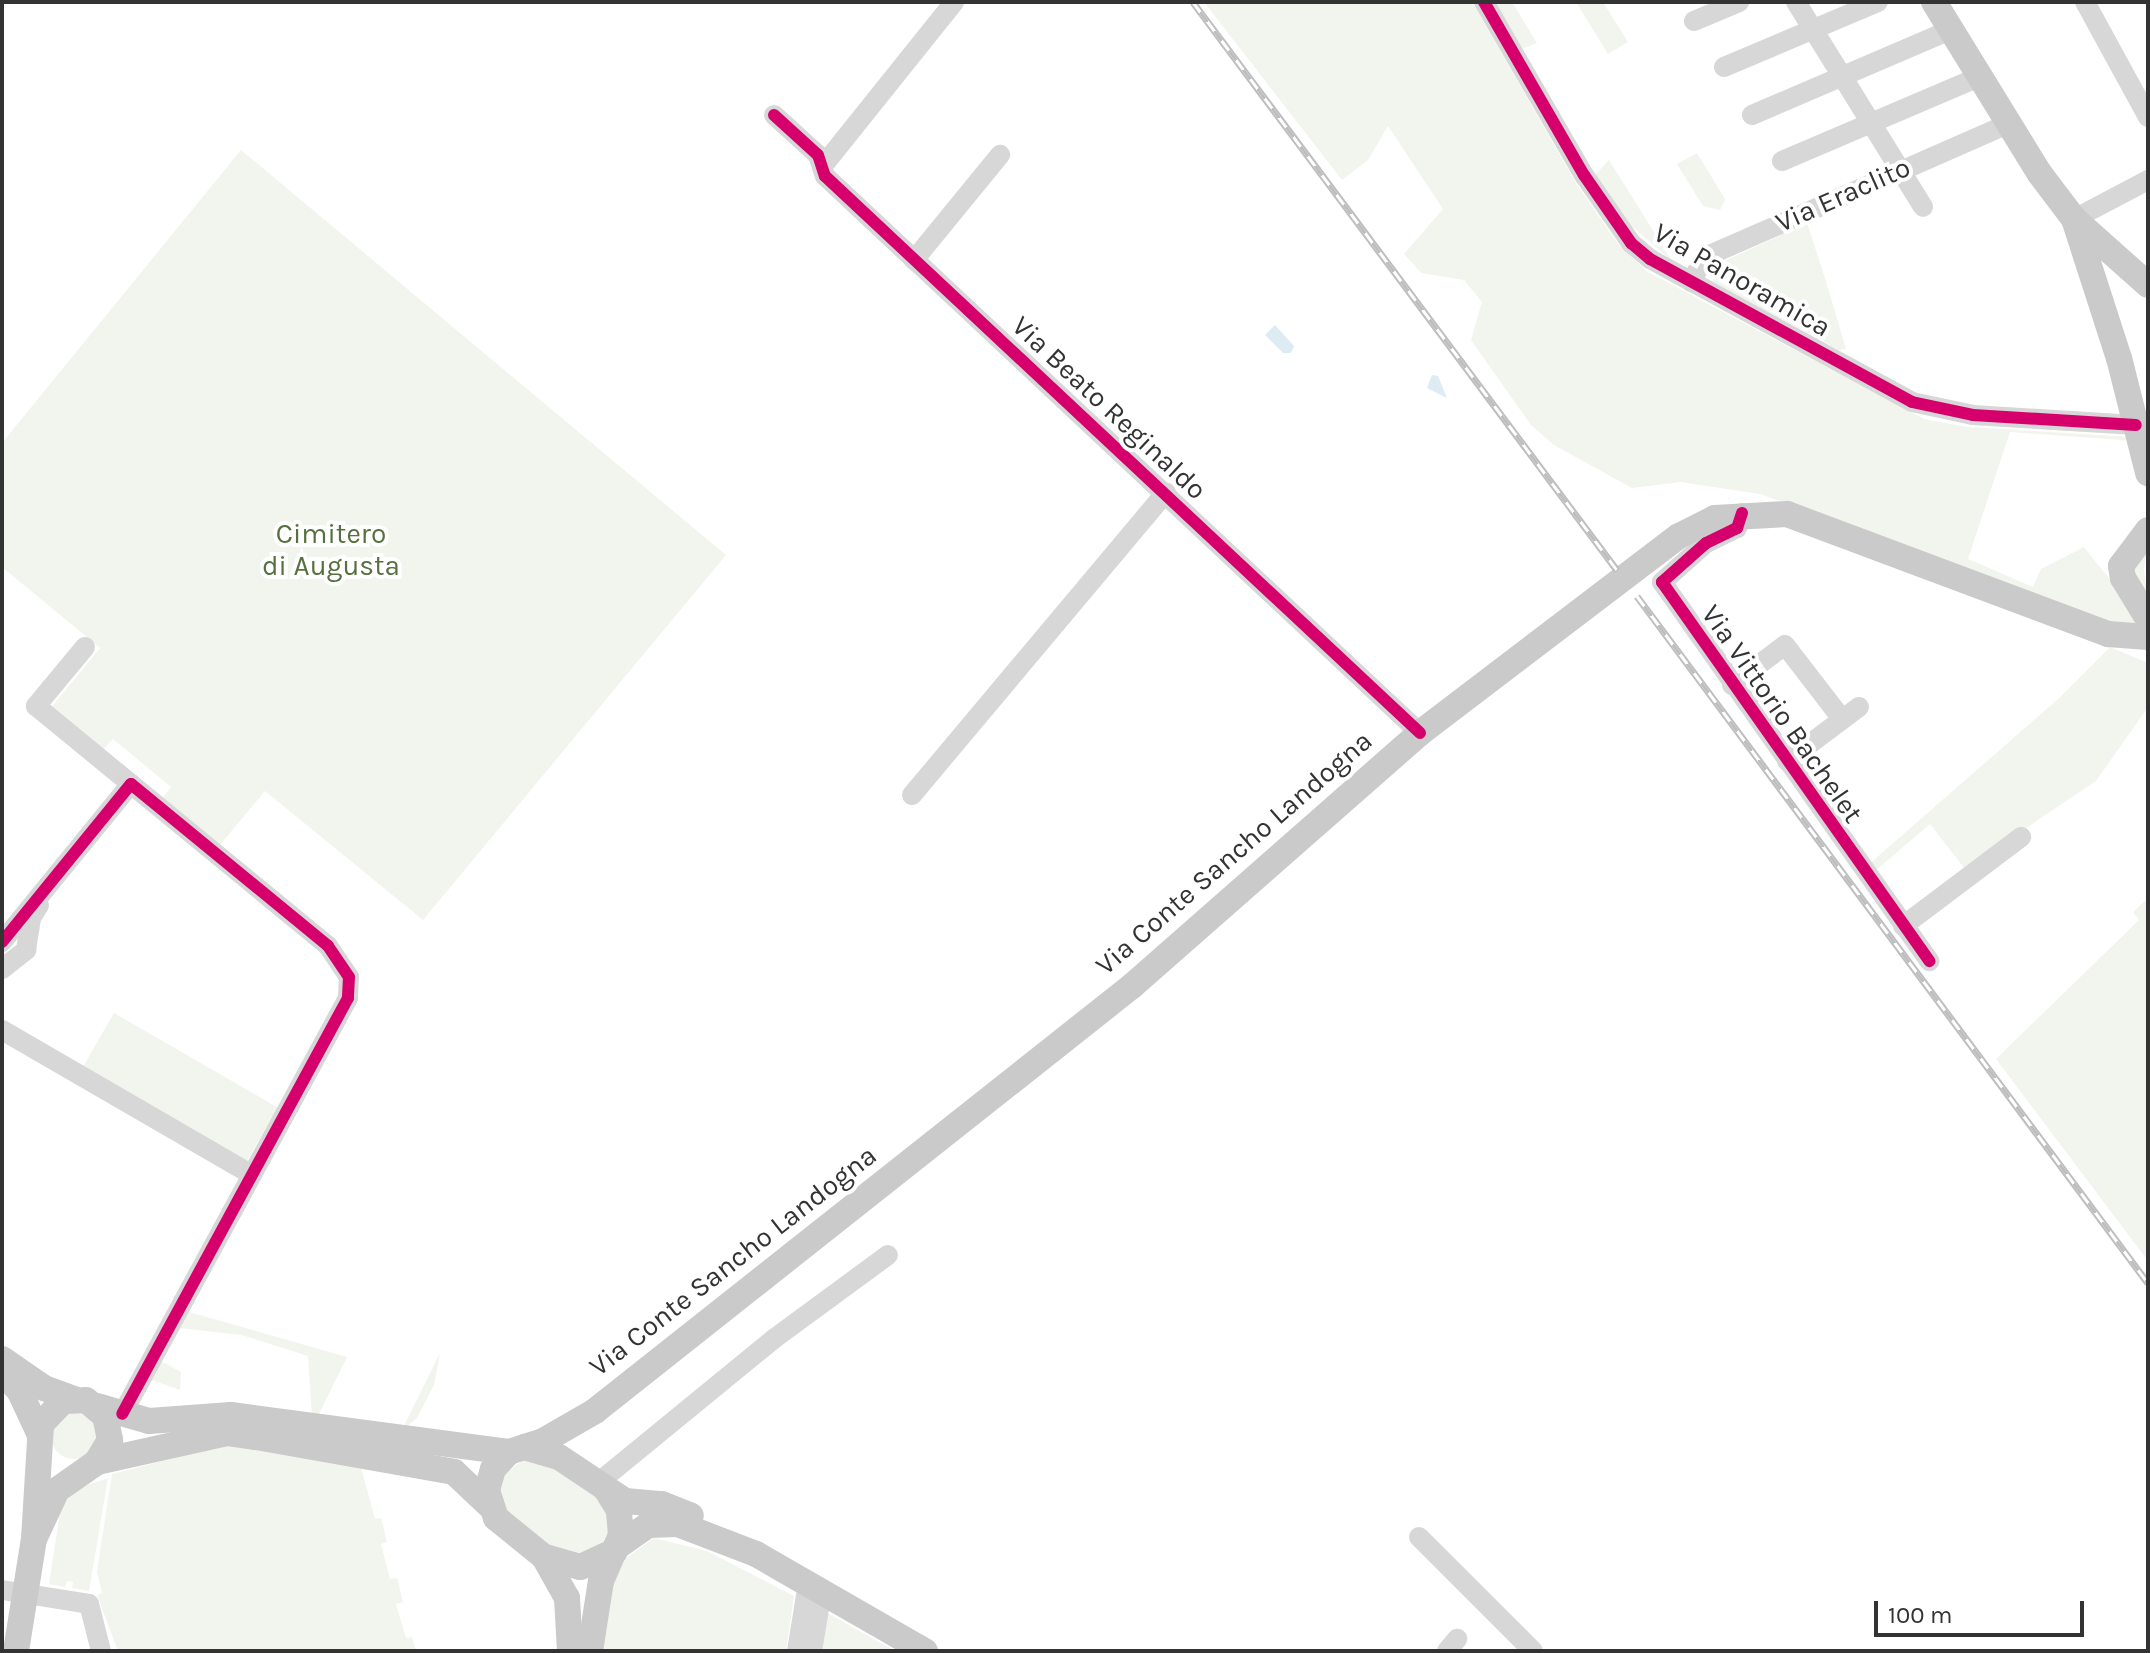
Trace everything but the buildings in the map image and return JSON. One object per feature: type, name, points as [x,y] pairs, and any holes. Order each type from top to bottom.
[{"type":"main road","points":[[1934,2],[2008,124],[2074,219],[2148,285]]},
{"type":"main road","points":[[2074,219],[2128,389],[2148,473]]},
{"type":"main road","name":"Via Conte Sancho Landogna","points":[[595,1411],[1132,986],[1420,733],[1679,536],[1715,518],[1742,513],[1787,514],[1823,523],[2108,634],[2148,637]]},
{"type":"main road","points":[[2148,530],[2121,566],[2123,578],[2148,619]]},
{"type":"main road","points":[[2,1359],[44,1388],[97,1406],[168,1422],[231,1415],[548,1452],[625,1501],[680,1510],[725,1530],[756,1554],[925,1651]]},
{"type":"main road","points":[[2,1372],[19,1390],[41,1442],[65,1468],[91,1465],[227,1433],[454,1472],[489,1505],[496,1518],[544,1557],[567,1598],[570,1651]]},
{"type":"main road","points":[[34,1539],[46,1414],[97,1406]]},
{"type":"main road","points":[[16,1651],[14,1592],[34,1539],[57,1490],[91,1465],[110,1440],[110,1428],[97,1406]]},
{"type":"main road","points":[[489,1505],[488,1479],[516,1450],[595,1411]]},
{"type":"main road","points":[[590,1651],[601,1581],[617,1548],[619,1510],[594,1479],[575,1434],[595,1411]]},
{"type":"main road","points":[[544,1557],[580,1567],[617,1548],[648,1525],[663,1522],[756,1554]]},
{"type":"street","points":[[822,167],[954,2]]},
{"type":"street","name":"Via Panoramica","points":[[1484,2],[1620,229],[1650,259],[1912,402],[1973,415],[2136,425]]},
{"type":"street","points":[[1694,21],[1739,2]]},
{"type":"street","points":[[1796,2],[1923,207]]},
{"type":"street","points":[[1724,67],[1878,2]]},
{"type":"street","points":[[2085,2],[2148,117]]},
{"type":"street","points":[[1752,115],[1950,30]]},
{"type":"street","points":[[1782,161],[1979,77]]},
{"type":"street","name":"Via Beato Reginaldo","points":[[774,115],[818,155],[825,176],[1420,733]]},
{"type":"street","name":"Via Eraclito","points":[[1691,282],[1705,257],[2008,124]]},
{"type":"street","points":[[914,260],[1000,155]]},
{"type":"street","points":[[2074,219],[2148,180]]},
{"type":"street","points":[[2099,425],[2119,412],[2128,389]]},
{"type":"street","points":[[912,795],[1166,492]]},
{"type":"street","name":"Via Vittorio Bachelet","points":[[1742,513],[1737,528],[1706,543],[1662,582],[1929,961]]},
{"type":"street","points":[[1732,685],[1785,645],[1842,719]]},
{"type":"street","points":[[85,647],[36,706],[328,946],[349,977],[348,998],[250,1174],[97,1406]]},
{"type":"street","points":[[1787,761],[1859,707]]},
{"type":"street","points":[[2,942],[134,786]]},
{"type":"street","points":[[2,969],[26,950],[35,909],[134,786]]},
{"type":"street","points":[[1903,926],[2021,837]]},
{"type":"street","points":[[2,1030],[250,1174]]},
{"type":"street","points":[[594,1479],[775,1338],[888,1255]]},
{"type":"street","points":[[1419,1537],[1533,1651]]},
{"type":"street","points":[[797,1651],[815,1587]]},
{"type":"street","points":[[812,1651],[815,1587]]},
{"type":"street","points":[[14,1592],[89,1604],[101,1651]]},
{"type":"green space","points":[[1204,2],[1472,2],[1577,185],[1619,245],[1648,272],[1924,419],[1967,427],[2132,437],[2135,441],[2010,432],[1968,559],[2033,587],[2041,569],[2084,547],[2138,615],[2138,625],[2125,628],[1760,494],[1681,482],[1632,488],[1554,445],[1531,425],[1471,340],[1482,302],[1464,280],[1421,273],[1404,254],[1443,209],[1388,126],[1368,160],[1342,180]]},
{"type":"green space","points":[[1495,2],[1512,2],[1537,43],[1521,49]]},
{"type":"green space","points":[[1576,2],[1603,2],[1628,42],[1608,54]]},
{"type":"green space","name":"Cimitero di Augusta","points":[[241,150],[726,555],[423,920],[265,791],[219,846],[162,799],[171,787],[113,739],[102,751],[50,709],[100,648],[2,567],[2,443]]},
{"type":"green space","points":[[1697,153],[1725,199],[1720,210],[1703,206],[1677,164]]},
{"type":"green space","points":[[1609,160],[1672,261],[1627,222],[1595,175]]},
{"type":"green space","points":[[1807,223],[1846,349],[1839,350],[1713,282],[1716,265]]},
{"type":"green space","points":[[2148,544],[2144,569],[2148,602],[2135,585],[2133,563]]},
{"type":"green space","points":[[2110,647],[2148,663],[2148,707],[2096,781],[1965,869],[1930,824],[1874,872],[1868,865],[2057,700]]},
{"type":"green space","points":[[2148,898],[2148,1261],[1996,1059],[2139,920],[2133,912]]},
{"type":"green space","points":[[114,1013],[278,1108],[247,1161],[83,1067]]},
{"type":"green space","points":[[182,1310],[347,1357],[317,1418],[312,1417],[308,1356],[242,1335],[179,1328]]},
{"type":"green space","points":[[440,1353],[434,1385],[417,1418],[402,1430]]},
{"type":"green space","points":[[157,1359],[181,1372],[180,1390],[146,1378]]},
{"type":"green space","points":[[74,1413],[90,1420],[97,1436],[90,1452],[74,1459],[58,1452],[51,1436],[58,1420]]},
{"type":"green space","points":[[233,1443],[360,1464],[375,1519],[381,1518],[387,1542],[381,1544],[390,1579],[397,1578],[403,1602],[396,1604],[406,1638],[412,1637],[416,1651],[118,1651],[97,1595],[102,1593],[97,1572],[112,1474]]},
{"type":"green space","points":[[525,1459],[545,1463],[597,1496],[609,1515],[609,1541],[571,1557],[533,1538],[499,1503],[502,1476]]},
{"type":"green space","points":[[108,1478],[89,1591],[72,1588],[73,1582],[67,1581],[65,1587],[49,1584],[61,1506],[79,1488]]},
{"type":"green space","points":[[654,1538],[707,1551],[794,1596],[786,1651],[601,1651],[613,1583],[625,1559]]},
{"type":"green space","points":[[827,1613],[895,1651],[821,1651]]},
{"type":"shaded area","points":[[1275,325],[1294,346],[1291,353],[1283,353],[1265,335]]},
{"type":"shaded area","points":[[1432,375],[1438,376],[1447,398],[1427,388]]},
{"type":"railway","points":[[1193,2],[1617,570]]},
{"type":"railway","points":[[1637,596],[2148,1283]]},
{"type":"cycle path","points":[[1484,2],[1584,175],[1631,243],[1650,259],[1912,402],[1973,415],[2136,425]]},
{"type":"cycle path","points":[[774,115],[818,155],[825,176],[1420,733]]},
{"type":"cycle path","points":[[1742,513],[1737,528],[1706,543],[1662,582],[1929,961]]},
{"type":"cycle path","points":[[2,942],[131,784],[328,946],[349,977],[348,998],[122,1414]]}]
